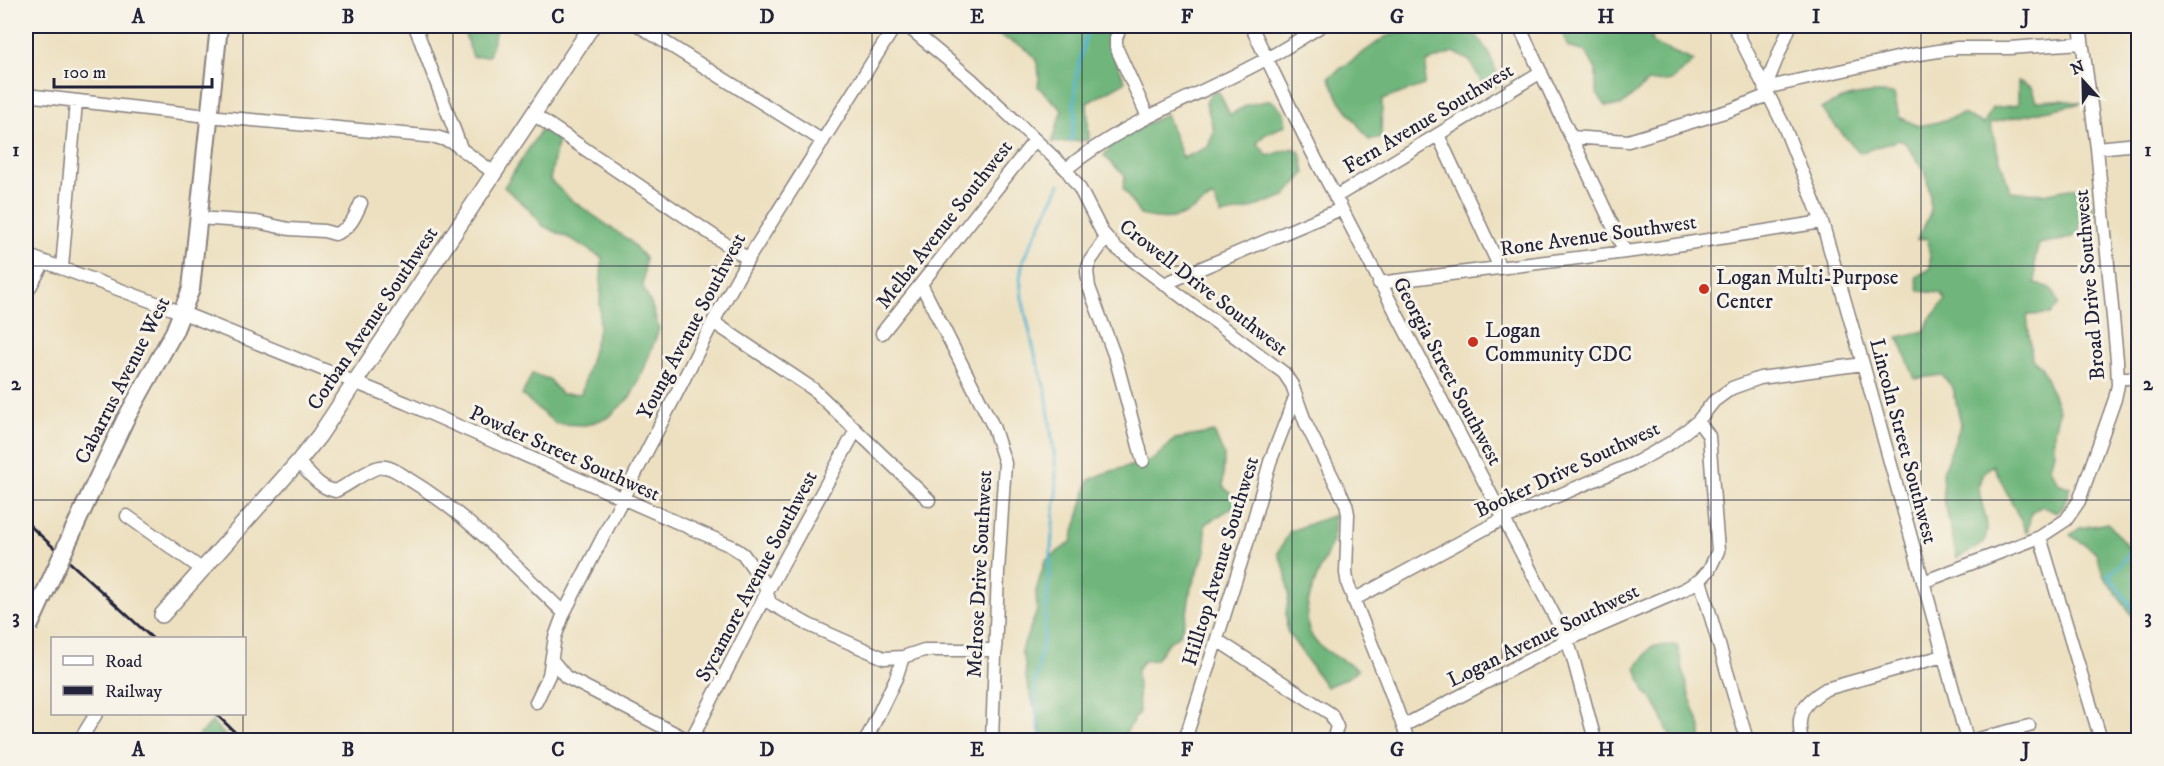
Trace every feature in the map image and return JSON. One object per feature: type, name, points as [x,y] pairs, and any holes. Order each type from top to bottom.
[{"type":"main road","name":"Cabarrus Avenue West","points":[[27,630],[125,420],[183,313],[191,289],[219,26]]},
{"type":"street","points":[[415,26],[462,148]]},
{"type":"street","name":"Corban Avenue Southwest","points":[[162,615],[319,436],[592,26]]},
{"type":"street","points":[[639,26],[823,141]]},
{"type":"street","name":"Young Avenue Southwest","points":[[536,702],[549,675],[555,637],[564,612],[713,322],[748,259],[895,26]]},
{"type":"street","name":"Crowell Drive Southwest","points":[[907,26],[971,79],[1066,169],[1080,189],[1106,238],[1114,247],[1284,373],[1292,385],[1306,424],[1346,504],[1348,514],[1346,573],[1353,600],[1408,741]]},
{"type":"street","points":[[1121,26],[1116,38],[1116,47],[1148,117]]},
{"type":"street","name":"Georgia Street Southwest","points":[[1251,26],[1341,210],[1567,640],[1574,658],[1595,741]]},
{"type":"street","points":[[1066,169],[1098,144],[1267,59],[1321,26]]},
{"type":"street","points":[[1519,26],[1625,252]]},
{"type":"street","name":"Lincoln Street Southwest","points":[[1734,26],[1785,129],[1822,222],[1967,741]]},
{"type":"street","points":[[1767,92],[1790,26]]},
{"type":"street","name":"Broad Drive Southwest","points":[[1923,582],[2040,537],[2066,520],[2079,501],[2115,399],[2118,378],[2097,147],[2080,26]]},
{"type":"street","points":[[1571,136],[1628,141],[1731,110],[1767,92],[1901,57],[1958,48],[2010,48],[2082,43]]},
{"type":"street","name":"Fern Avenue Southwest","points":[[1335,196],[1541,72]]},
{"type":"street","points":[[26,95],[208,117],[436,136],[462,148],[494,173]]},
{"type":"street","points":[[62,268],[76,101]]},
{"type":"street","points":[[533,114],[748,259]]},
{"type":"street","points":[[1438,135],[1500,267]]},
{"type":"street","name":"Melba Avenue Southwest","points":[[882,333],[1035,140]]},
{"type":"street","points":[[2097,147],[2139,144]]},
{"type":"street","points":[[197,218],[257,222],[289,229],[335,234],[344,231],[354,219],[361,203]]},
{"type":"street","points":[[1164,284],[1341,210]]},
{"type":"street","name":"Rone Avenue Southwest","points":[[1379,283],[1625,252],[1822,222]]},
{"type":"street","points":[[1106,238],[1090,261],[1087,272],[1089,287],[1116,360],[1143,461]]},
{"type":"street","name":"Powder Street Southwest","points":[[26,255],[183,313],[355,382],[730,546],[743,554],[764,584],[770,603],[809,625],[884,658],[903,657]]},
{"type":"street","points":[[26,294],[44,262]]},
{"type":"street","name":"Melrose Drive Southwest","points":[[921,284],[993,426],[1004,454],[1005,476],[998,572],[992,741]]},
{"type":"street","points":[[713,322],[813,389],[929,500]]},
{"type":"street","name":"Booker Drive Southwest","points":[[1353,600],[1503,519],[1637,462],[1672,442],[1698,421],[1714,401],[1732,388],[1760,378],[1863,364]]},
{"type":"street","points":[[2118,378],[2139,378]]},
{"type":"street","name":"Hilltop Avenue Southwest","points":[[1185,741],[1270,462],[1296,395]]},
{"type":"street","points":[[1698,421],[1709,436],[1718,551],[1709,570],[1700,580],[1747,741]]},
{"type":"street","name":"Sycamore Avenue Southwest","points":[[690,741],[766,594],[856,430]]},
{"type":"street","points":[[298,462],[316,482],[326,489],[335,491],[375,469],[384,467],[401,475],[431,492],[467,521],[564,612]]},
{"type":"street","points":[[127,516],[203,570]]},
{"type":"street","points":[[2040,537],[2101,741]]},
{"type":"street","name":"Logan Avenue Southwest","points":[[1403,726],[1567,640],[1685,589],[1700,580]]},
{"type":"street","points":[[1217,639],[1331,714],[1337,727],[1333,741]]},
{"type":"street","points":[[866,741],[896,678],[903,657],[924,650],[996,650]]},
{"type":"street","points":[[1802,741],[1801,714],[1812,698],[1826,689],[1943,656]]},
{"type":"street","points":[[552,660],[566,677],[690,741]]},
{"type":"street","points":[[80,741],[95,715]]},
{"type":"street","points":[[1974,741],[2029,726]]},
{"type":"green space","points":[[462,26],[497,26],[489,56],[473,57]]},
{"type":"green space","points":[[985,26],[1111,26],[1109,42],[1125,82],[1087,103],[1089,140],[1052,143],[1062,110],[1038,87],[1039,72],[1036,61],[1024,48]]},
{"type":"green space","points":[[1420,26],[1470,26],[1489,53],[1501,84],[1486,90],[1470,61],[1454,52],[1427,62],[1424,85],[1382,100],[1381,138],[1369,140],[1339,99],[1329,77],[1385,37],[1404,31],[1421,33]]},
{"type":"green space","points":[[1559,26],[1650,26],[1652,43],[1694,61],[1671,81],[1648,82],[1621,106],[1606,106],[1596,92],[1596,70],[1586,52],[1568,47]]},
{"type":"green space","points":[[2018,81],[2031,87],[2036,101],[2061,100],[2082,103],[1990,123],[2010,191],[2043,194],[2085,186],[2096,215],[2080,223],[2079,234],[2063,240],[2039,244],[2035,257],[2035,284],[2052,290],[2059,305],[2050,314],[2027,315],[2032,359],[2042,368],[2059,410],[2050,468],[2058,483],[2070,488],[2063,507],[2057,513],[2042,506],[2031,513],[2027,533],[1993,465],[1980,479],[1980,495],[1987,533],[1983,544],[1957,558],[1944,499],[1942,474],[1961,424],[1953,388],[1942,375],[1915,379],[1898,337],[1925,331],[1929,320],[1946,300],[1941,293],[1919,291],[1916,277],[1930,269],[1927,238],[1917,240],[1930,214],[1930,194],[1925,172],[1905,142],[1899,140],[1859,153],[1821,109],[1856,96],[1875,93],[1894,94],[1899,117],[1918,126],[1963,114],[1984,124],[1992,108],[2018,105]]},
{"type":"green space","points":[[1212,91],[1219,92],[1230,115],[1247,105],[1271,100],[1284,112],[1286,125],[1264,135],[1257,143],[1268,156],[1293,148],[1301,153],[1305,173],[1285,196],[1246,210],[1221,215],[1213,197],[1186,213],[1171,218],[1152,218],[1140,215],[1123,188],[1125,176],[1104,156],[1114,141],[1166,114],[1183,158],[1208,147],[1214,131],[1206,103]]},
{"type":"green space","points":[[542,128],[558,139],[550,180],[570,199],[630,241],[645,258],[643,287],[659,329],[631,396],[609,417],[586,425],[556,424],[522,395],[532,374],[549,379],[561,394],[581,394],[599,328],[602,258],[573,240],[543,226],[529,209],[504,187]]},
{"type":"green space","points":[[1214,432],[1224,455],[1223,486],[1240,503],[1205,524],[1206,550],[1191,588],[1187,613],[1180,634],[1167,644],[1156,660],[1143,661],[1137,670],[1139,712],[1121,740],[1044,740],[1026,679],[1025,662],[1021,651],[1037,611],[1036,591],[1045,561],[1071,542],[1089,480],[1154,459],[1175,439]]},
{"type":"green space","points":[[1334,515],[1333,538],[1312,590],[1307,618],[1309,630],[1316,642],[1358,670],[1347,678],[1326,687],[1287,631],[1286,613],[1289,595],[1285,570],[1278,553],[1290,531]]},
{"type":"green space","points":[[2108,523],[2128,547],[2138,550],[2138,624],[2104,577],[2095,551],[2070,535],[2080,528]]},
{"type":"green space","points":[[1677,645],[1689,695],[1701,728],[1701,740],[1672,740],[1655,702],[1646,693],[1636,668],[1652,646]]},
{"type":"green space","points":[[212,722],[229,740],[203,740],[199,735]]},
{"type":"green space","points":[[1352,736],[1383,737],[1387,740],[1350,740]]},
{"type":"waterway","points":[[1071,141],[1076,109],[1074,107],[1077,73],[1088,26]]},
{"type":"waterway","points":[[2137,138],[2138,132]]},
{"type":"waterway","points":[[2134,153],[2132,162],[2138,168]]},
{"type":"waterway","points":[[1041,740],[1036,712],[1035,685],[1044,634],[1055,500],[1057,498],[1055,461],[1046,392],[1035,355],[1022,298],[1020,278],[1023,260],[1060,184]]},
{"type":"waterway","points":[[2138,543],[2120,565],[2108,575],[2138,616]]},
{"type":"railway","points":[[26,522],[151,637]]},
{"type":"railway","points":[[217,715],[243,740]]},
{"type":"place","name":"Logan Multi-Purpose Center","points":[[1704,289]]},
{"type":"place","name":"Logan Community CDC","points":[[1473,342]]}]
